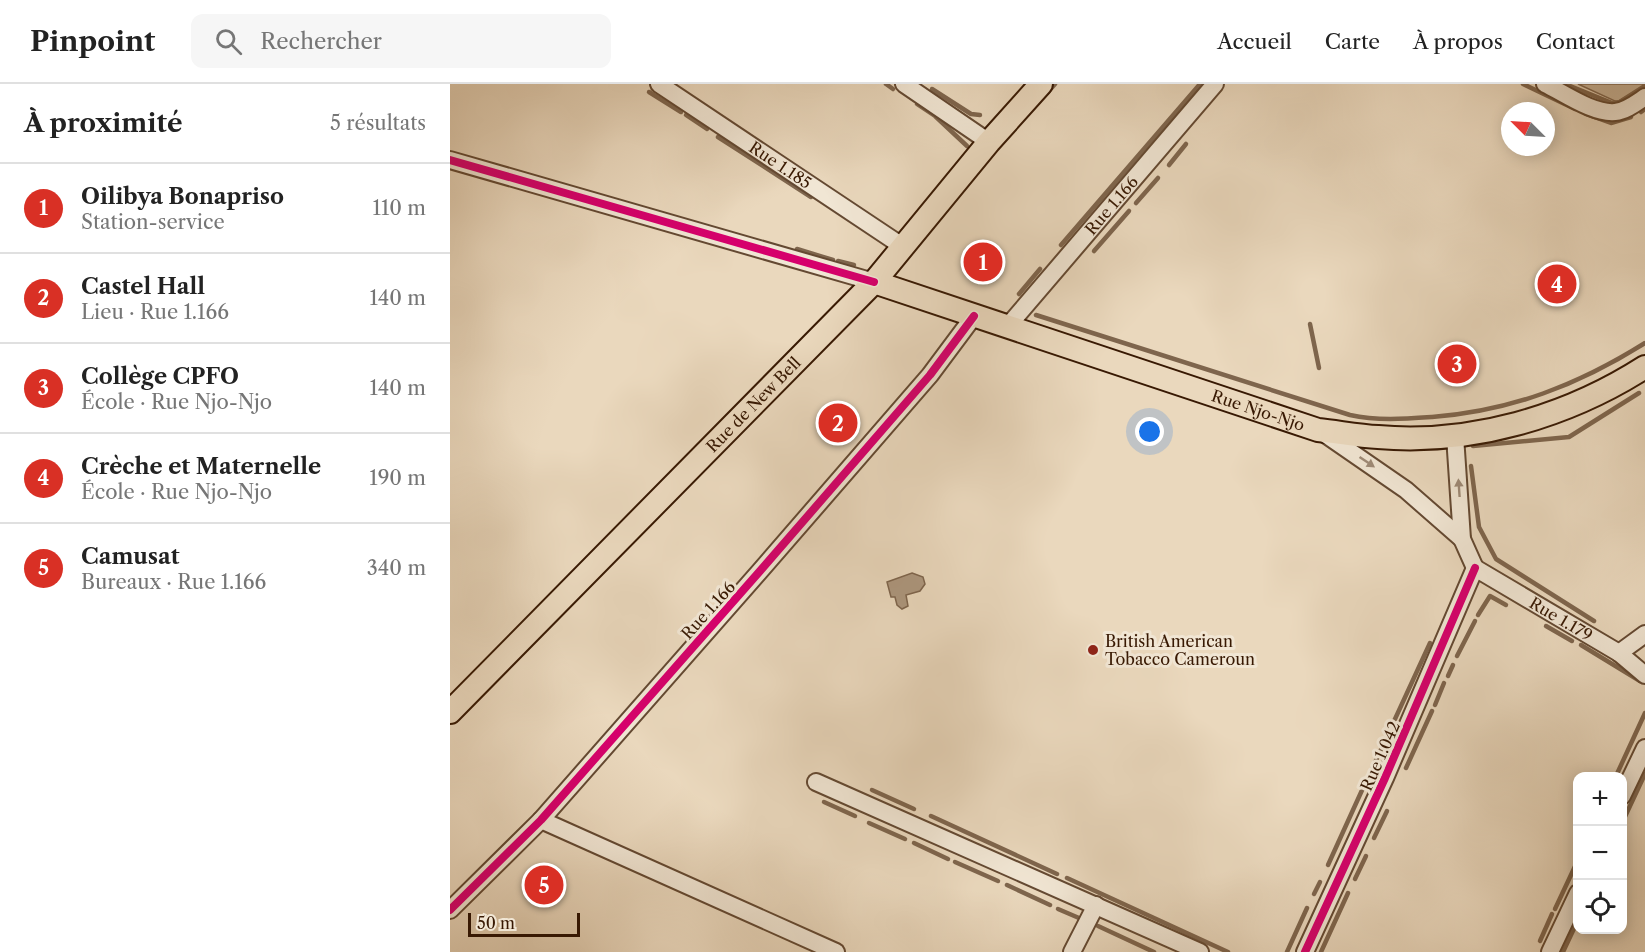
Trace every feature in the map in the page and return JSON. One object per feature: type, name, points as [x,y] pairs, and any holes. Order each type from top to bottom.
[{"type":"main road","name":"Rue de New Bell","points":[[450,712],[874,282],[989,142],[1041,84]]},
{"type":"main road","name":"Rue Njo-Njo","points":[[874,282],[1318,430],[1379,438],[1455,436],[1535,418],[1615,384],[1645,367]]},
{"type":"street","name":"Rue 1.185","points":[[659,84],[902,246]]},
{"type":"street","points":[[904,84],[989,142]]},
{"type":"street","name":"Rue 1.166","points":[[1008,326],[1215,84]]},
{"type":"street","points":[[1545,84],[1601,111],[1616,112],[1626,109],[1645,97]]},
{"type":"street","points":[[450,160],[874,282]]},
{"type":"street","name":"Rue 1.166","points":[[450,910],[541,820],[922,384],[974,316]]},
{"type":"street","points":[[1318,430],[1406,490],[1462,539]]},
{"type":"street","points":[[1455,436],[1462,539],[1475,568]]},
{"type":"street","name":"Rue 1.179","points":[[1475,568],[1619,653],[1645,675]]},
{"type":"street","name":"Rue 1.042","points":[[1305,952],[1386,778],[1475,568]]},
{"type":"street","points":[[1619,653],[1645,634]]},
{"type":"street","points":[[1627,787],[1645,748]]},
{"type":"street","points":[[816,782],[1200,952]]},
{"type":"street","points":[[541,820],[836,952]]},
{"type":"street","points":[[1550,952],[1573,904]]},
{"type":"street","points":[[1072,952],[1095,905]]},
{"type":"shaded area","points":[[1578,84],[1645,84],[1617,102]]},
{"type":"shaded area","points":[[912,573],[923,577],[925,584],[920,591],[906,595],[908,606],[902,609],[897,605],[895,597],[891,597],[887,582]]},
{"type":"waterway","points":[[886,84],[893,89]]},
{"type":"waterway","points":[[1047,93],[1055,84]]},
{"type":"waterway","points":[[1061,245],[1200,84]]},
{"type":"waterway","points":[[1523,84],[1575,109]]},
{"type":"waterway","points":[[1565,84],[1612,103],[1620,102],[1645,87]]},
{"type":"waterway","points":[[932,89],[971,114],[980,115]]},
{"type":"waterway","points":[[649,92],[681,112]]},
{"type":"waterway","points":[[917,104],[935,116],[967,146]]},
{"type":"waterway","points":[[1641,112],[1645,109]]},
{"type":"waterway","points":[[1586,114],[1611,123],[1631,117]]},
{"type":"waterway","points":[[686,115],[707,129]]},
{"type":"waterway","points":[[718,137],[811,197]]},
{"type":"waterway","points":[[1169,165],[1186,144]]},
{"type":"waterway","points":[[1136,203],[1158,178]]},
{"type":"waterway","points":[[1094,251],[1129,211]]},
{"type":"waterway","points":[[797,249],[833,260]]},
{"type":"waterway","points":[[838,261],[854,265]]},
{"type":"waterway","points":[[1019,294],[1040,269]]},
{"type":"waterway","points":[[1036,315],[1350,415],[1380,419],[1461,414],[1516,402],[1569,383],[1645,343]]},
{"type":"waterway","points":[[1310,324],[1319,368]]},
{"type":"waterway","points":[[1473,446],[1569,437],[1639,393]]},
{"type":"waterway","points":[[1471,466],[1479,527],[1496,559],[1594,621]]},
{"type":"waterway","points":[[1478,615],[1490,596],[1506,605]]},
{"type":"waterway","points":[[1457,656],[1475,621]]},
{"type":"waterway","points":[[1546,626],[1572,641]]},
{"type":"waterway","points":[[1372,769],[1430,643]]},
{"type":"waterway","points":[[1581,645],[1640,681]]},
{"type":"waterway","points":[[1448,676],[1453,665]]},
{"type":"waterway","points":[[1435,705],[1444,683]]},
{"type":"waterway","points":[[1406,768],[1432,711]]},
{"type":"waterway","points":[[1618,772],[1645,713]]},
{"type":"waterway","points":[[1627,812],[1645,774]]},
{"type":"waterway","points":[[1328,865],[1368,777]]},
{"type":"waterway","points":[[872,790],[914,809]]},
{"type":"waterway","points":[[824,802],[855,816]]},
{"type":"waterway","points":[[1374,838],[1387,811]]},
{"type":"waterway","points":[[931,816],[1057,874]]},
{"type":"waterway","points":[[869,823],[905,839]]},
{"type":"waterway","points":[[914,843],[948,859]]},
{"type":"waterway","points":[[1355,879],[1366,856]]},
{"type":"waterway","points":[[955,862],[998,881]]},
{"type":"waterway","points":[[1555,909],[1573,871]]},
{"type":"waterway","points":[[1067,878],[1228,952]]},
{"type":"waterway","points":[[1314,894],[1320,882]]},
{"type":"waterway","points":[[1007,885],[1050,905]]},
{"type":"waterway","points":[[1321,952],[1348,893]]},
{"type":"waterway","points":[[1287,952],[1307,908]]},
{"type":"waterway","points":[[1058,909],[1086,921]]},
{"type":"waterway","points":[[1540,941],[1552,914]]},
{"type":"waterway","points":[[1098,926],[1154,952]]},
{"type":"waterway","points":[[1563,952],[1573,931]]},
{"type":"cycle path","points":[[450,160],[874,282]]},
{"type":"cycle path","points":[[450,910],[541,820],[930,375],[974,316]]},
{"type":"cycle path","points":[[1305,952],[1385,778],[1475,568]]},
{"type":"place","name":"Oilibya Bonapriso","points":[[983,262]]},
{"type":"place","name":"Crèche et Maternelle","points":[[1557,284]]},
{"type":"place","name":"Collège CPFO","points":[[1457,364]]},
{"type":"place","name":"Castel Hall","points":[[838,423]]},
{"type":"place","name":"British American Tobacco Cameroun","points":[[1093,650]]},
{"type":"place","name":"Camusat","points":[[544,885]]}]
